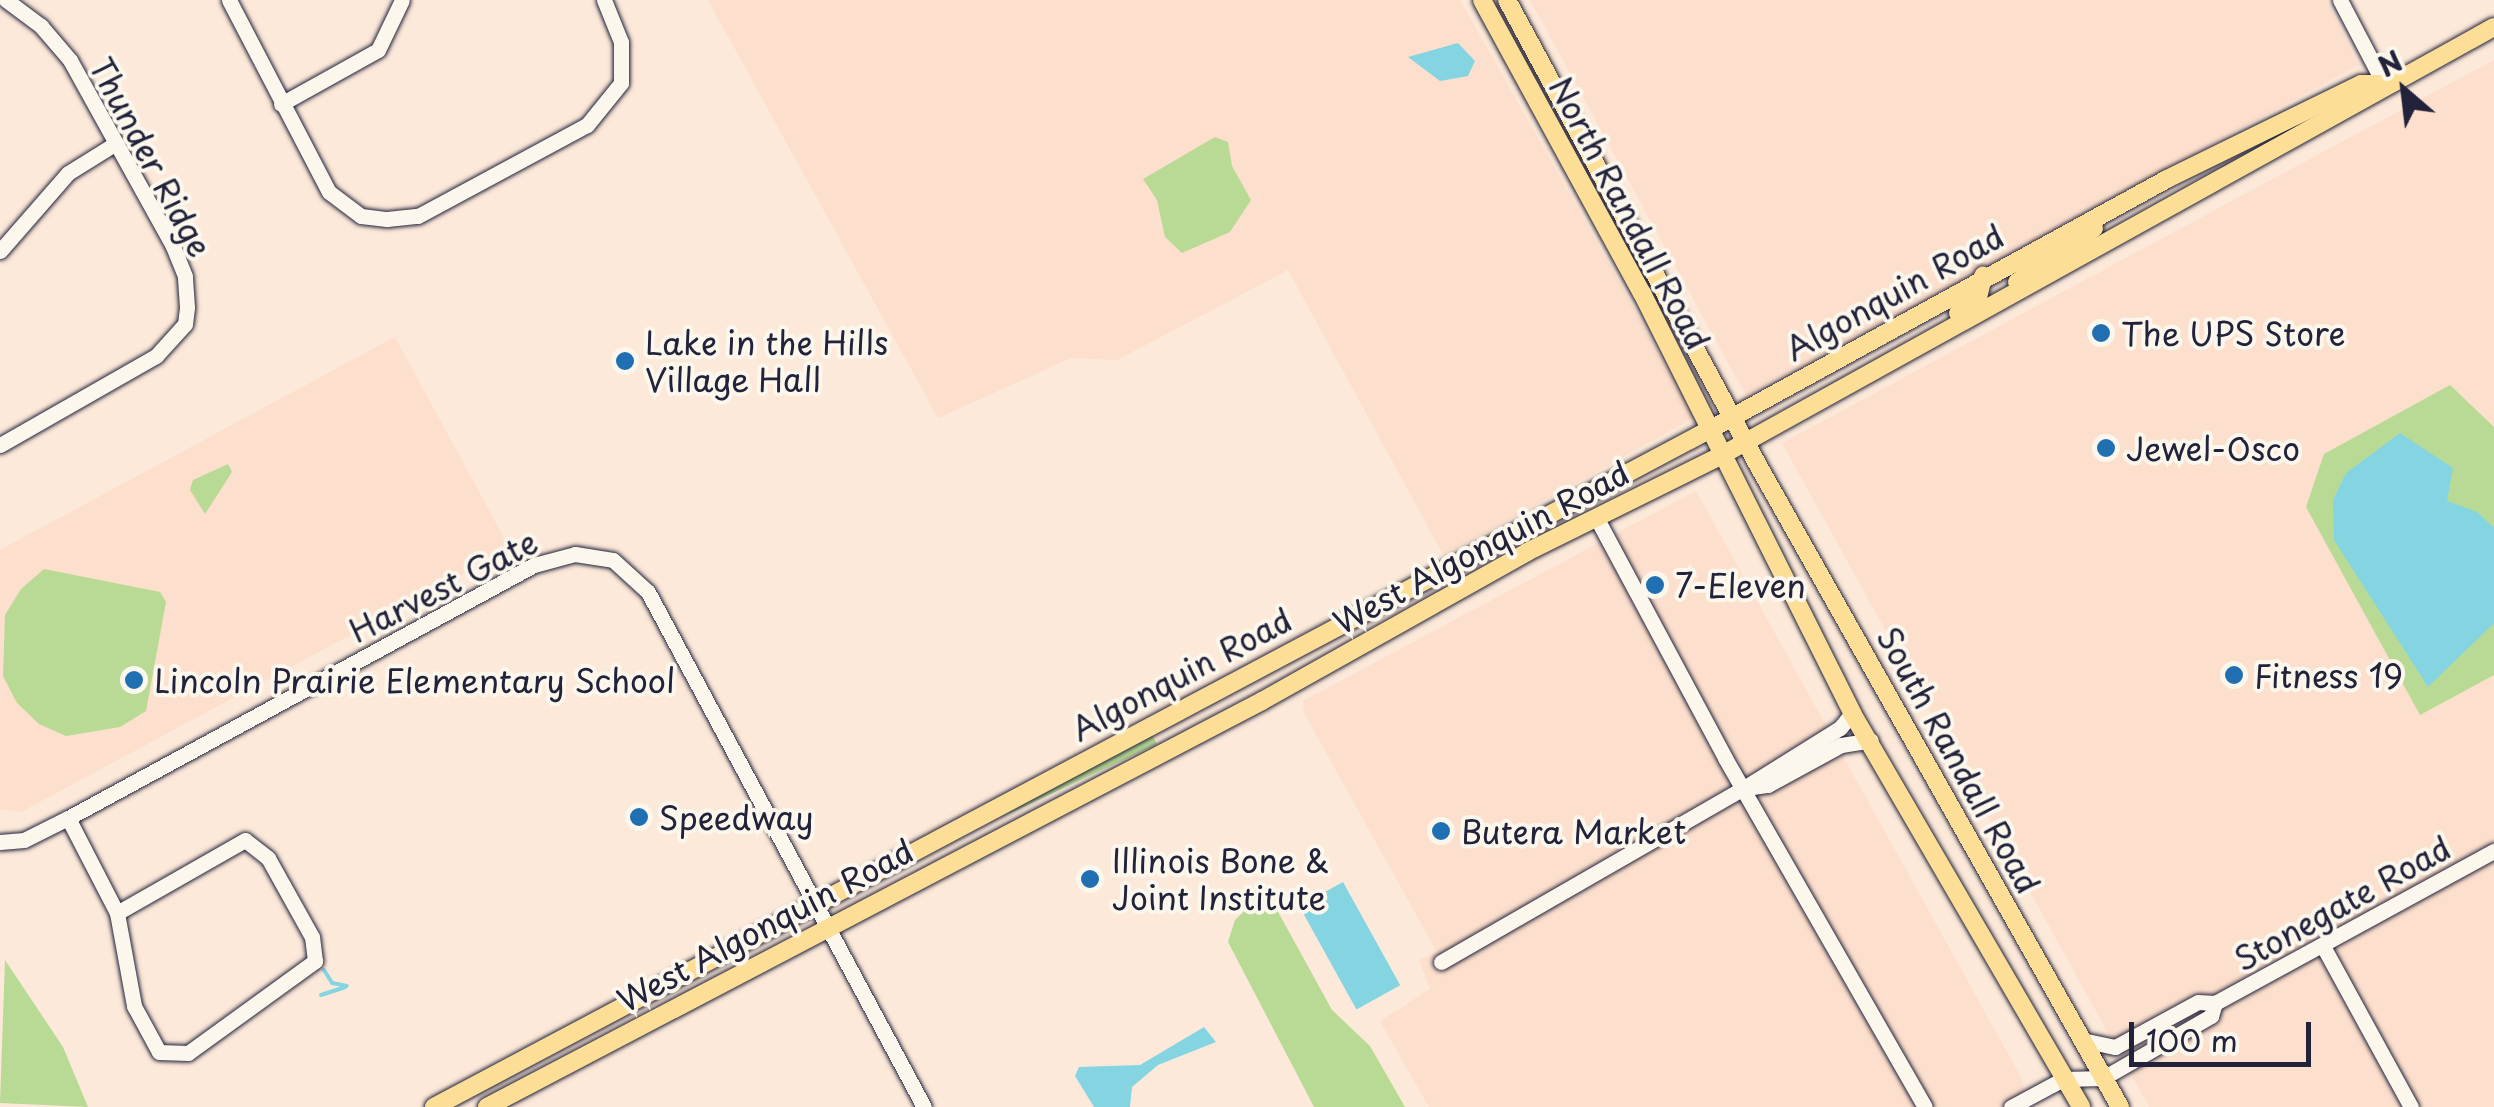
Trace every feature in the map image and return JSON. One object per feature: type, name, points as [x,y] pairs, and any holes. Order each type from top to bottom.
[{"type":"main road","name":"North Randall Road","points":[[1482,0],[1724,454]]},
{"type":"main road","name":"North Randall Road","points":[[1507,0],[1746,443]]},
{"type":"main road","name":"West Algonquin Road","points":[[488,1107],[1262,701],[1596,517],[1746,443],[2370,100],[2384,84],[2494,27]]},
{"type":"main road","name":"Algonquin Road","points":[[434,1107],[1711,429],[2128,199],[2361,84],[2384,84]]},
{"type":"main road","points":[[1996,304],[2019,280],[2121,213],[2128,199]]},
{"type":"main road","points":[[1882,366],[1978,298],[1983,276]]},
{"type":"main road","name":"South Randall Road","points":[[1746,443],[2120,1107]]},
{"type":"main road","name":"South Randall Road","points":[[1724,454],[1852,713],[2081,1107]]},
{"type":"street","name":"Thunder Ridge","points":[[0,444],[128,376],[185,324],[185,276],[70,60],[6,0]]},
{"type":"street","points":[[228,0],[329,192],[361,216],[418,216],[587,125],[621,83],[621,42],[604,0]]},
{"type":"street","points":[[280,104],[378,50],[402,0]]},
{"type":"street","points":[[2340,0],[2384,84]]},
{"type":"street","points":[[0,251],[68,173],[114,145]]},
{"type":"street","points":[[1596,517],[1742,789],[1925,1107]]},
{"type":"street","name":"Harvest Gate","points":[[0,842],[24,840],[68,818],[534,565],[594,556],[613,560],[648,592],[924,1107]]},
{"type":"street","points":[[1441,962],[1742,789],[1840,728],[1852,713]]},
{"type":"street","points":[[1742,789],[1768,784],[1841,745],[1871,740]]},
{"type":"street","points":[[68,818],[116,913],[134,1006],[159,1052],[170,1057],[216,1037],[315,961],[312,938],[268,858],[245,840],[116,913]]},
{"type":"street","name":"Stonegate Road","points":[[2082,1040],[2115,1047],[2198,1002],[2216,1002],[2324,948],[2494,851]]},
{"type":"street","points":[[2324,948],[2411,1107]]},
{"type":"street","name":"Stonegate Road","points":[[2011,1107],[2063,1079],[2103,1078],[2211,1016],[2216,1002]]},
{"type":"shaded area","points":[[708,0],[1460,0],[1695,417],[1444,556],[1288,270],[1117,360],[1071,358],[938,418]]},
{"type":"shaded area","points":[[1530,0],[2326,0],[2358,65],[1746,396]]},
{"type":"shaded area","points":[[2494,60],[2494,427],[2449,385],[2419,714],[2494,675],[2494,1107],[2149,1107],[1782,443]]},
{"type":"shaded area","name":"Lincoln Prairie Elementary School","points":[[395,337],[510,549],[21,812],[0,809],[0,550]]},
{"type":"shaded area","points":[[1696,491],[2022,1079],[2028,1107],[1429,1107],[1380,1021],[1430,989],[1419,960],[1437,952],[1304,713],[1303,701]]},
{"type":"green space","points":[[1215,137],[1228,142],[1232,166],[1251,200],[1230,232],[1182,253],[1165,237],[1157,200],[1143,179]]},
{"type":"green space","points":[[2450,385],[2494,427],[2494,675],[2420,715],[2306,507],[2324,454]]},
{"type":"green space","points":[[228,464],[232,472],[205,514],[190,490],[193,480]]},
{"type":"green space","points":[[44,569],[160,592],[166,602],[146,711],[120,727],[66,736],[39,724],[17,703],[3,676],[5,615],[21,589]]},
{"type":"green space","points":[[1149,729],[1157,744],[1002,817],[1057,782]]},
{"type":"green space","points":[[1271,899],[1332,1010],[1370,1046],[1405,1107],[1314,1107],[1228,942],[1235,920],[1255,901]]},
{"type":"green space","points":[[5,960],[63,1047],[88,1107],[0,1103]]},
{"type":"water","points":[[1458,43],[1475,61],[1468,76],[1440,81],[1408,57]]},
{"type":"water","points":[[2400,433],[2453,468],[2447,501],[2477,512],[2494,528],[2494,623],[2428,687],[2334,540],[2333,500],[2346,473]]},
{"type":"water","points":[[1343,882],[1400,985],[1356,1009],[1299,906]]},
{"type":"water","points":[[1204,1027],[1216,1042],[1158,1065],[1132,1087],[1130,1107],[1094,1107],[1075,1076],[1079,1067],[1140,1065]]},
{"type":"waterway","points":[[324,970],[332,983],[347,986]]},
{"type":"waterway","points":[[321,995],[345,987]]},
{"type":"place","name":"The UPS Store","points":[[2101,333]]},
{"type":"place","name":"Lake in the Hills Village Hall","points":[[625,361]]},
{"type":"place","name":"Jewel-Osco","points":[[2106,448]]},
{"type":"place","name":"7-Eleven","points":[[1655,585]]},
{"type":"place","name":"Fitness 19","points":[[2234,675]]},
{"type":"place","name":"Lincoln Prairie Elementary School","points":[[134,680]]},
{"type":"place","name":"Speedway","points":[[639,817]]},
{"type":"place","name":"Butera Market","points":[[1441,831]]},
{"type":"place","name":"Illinois Bone & Joint Institute","points":[[1090,879]]}]
